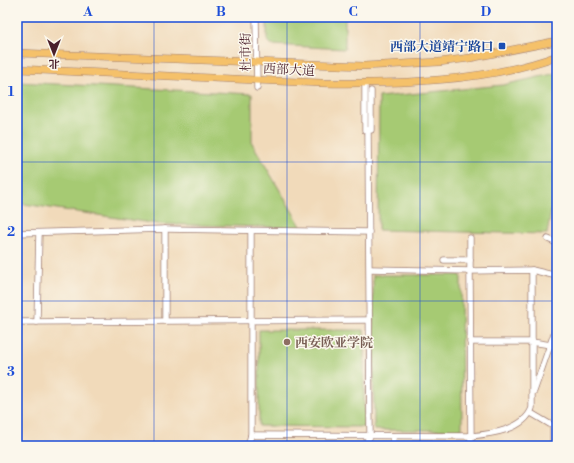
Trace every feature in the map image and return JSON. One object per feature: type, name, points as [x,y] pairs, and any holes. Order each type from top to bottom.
[{"type":"main road","points":[[538,45],[557,37]]},
{"type":"main road","name":"西部大道","points":[[17,53],[339,66],[393,65],[470,58],[557,41]]},
{"type":"main road","name":"西部大道","points":[[17,69],[257,80],[365,83],[473,75],[546,60],[557,56]]},
{"type":"main road","points":[[546,60],[557,60]]},
{"type":"street","name":"杜市街","points":[[256,17],[258,63],[257,88]]},
{"type":"street","points":[[364,446],[370,436],[370,269],[368,130],[365,130],[365,83]]},
{"type":"street","points":[[368,130],[371,130],[371,91]]},
{"type":"street","points":[[17,233],[165,229],[369,232]]},
{"type":"street","points":[[165,229],[165,320]]},
{"type":"street","points":[[248,446],[251,435],[251,230]]},
{"type":"street","points":[[37,322],[39,233]]},
{"type":"street","points":[[470,238],[471,446]]},
{"type":"street","points":[[548,239],[557,243]]},
{"type":"street","points":[[444,260],[470,260]]},
{"type":"street","points":[[370,269],[470,271],[532,270],[557,276]]},
{"type":"street","points":[[531,413],[532,270]]},
{"type":"street","points":[[17,322],[369,320]]},
{"type":"street","points":[[532,395],[557,325]]},
{"type":"street","points":[[470,342],[532,342],[557,346]]},
{"type":"street","points":[[251,435],[471,436],[504,431],[531,413]]},
{"type":"street","points":[[531,413],[555,426],[553,446]]},
{"type":"street","points":[[392,436],[393,446]]},
{"type":"green space","points":[[267,17],[345,17],[345,49],[272,45],[267,40]]},
{"type":"green space","points":[[557,73],[557,177],[547,234],[378,230],[379,97],[503,85]]},
{"type":"green space","points":[[17,82],[252,94],[252,143],[302,228],[158,224],[17,203]]},
{"type":"green space","points":[[373,275],[461,275],[462,430],[374,430]]},
{"type":"green space","points":[[259,330],[364,330],[364,427],[259,426]]},
{"type":"place","name":"西部大道靖宁路口","points":[[502,46]]},
{"type":"place","name":"西安欧亚学院","points":[[287,342]]}]
